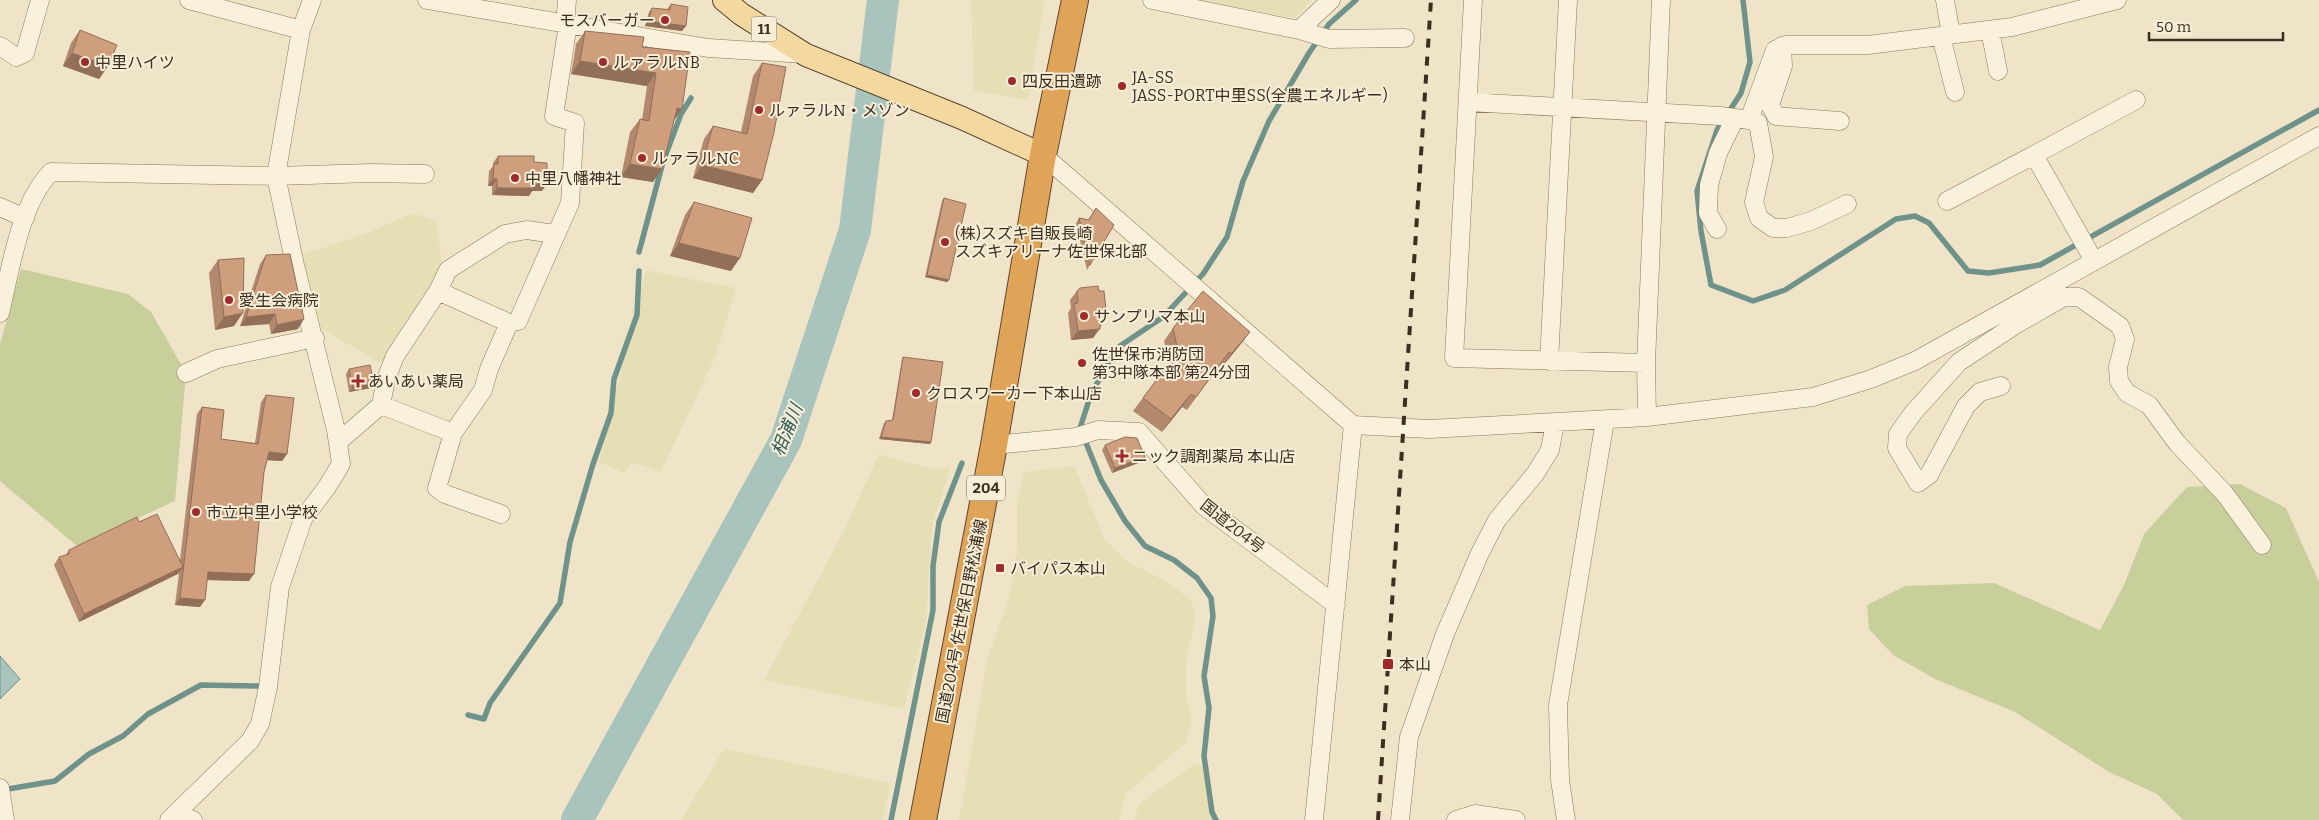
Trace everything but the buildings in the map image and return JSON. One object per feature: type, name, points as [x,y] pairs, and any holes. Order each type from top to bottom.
[{"type":"highway","name":"204","points":[[1043,155],[1075,0]]},
{"type":"highway","name":"国道204号 佐世保日野松浦線","points":[[923,820],[994,446],[1043,155]]},
{"type":"main road","name":"11","points":[[724,0],[741,14],[806,54],[962,118],[1043,155]]},
{"type":"street","points":[[0,46],[16,57],[25,53],[40,0]]},
{"type":"street","points":[[189,0],[301,30]]},
{"type":"street","points":[[173,816],[250,741],[260,724],[268,687],[280,586],[303,519],[341,464],[338,442],[315,338],[295,265],[276,176],[301,30],[312,0]]},
{"type":"street","points":[[427,0],[708,48],[806,54]]},
{"type":"street","points":[[438,291],[509,323],[518,321],[554,234],[570,202],[576,123],[554,116],[566,24],[567,0]]},
{"type":"street","points":[[1152,0],[1299,30],[1329,39],[1405,38]]},
{"type":"street","points":[[1299,30],[1331,0]]},
{"type":"street","points":[[1473,0],[1454,358],[1646,363]]},
{"type":"street","points":[[1549,361],[1568,0]]},
{"type":"street","points":[[1647,417],[1646,363],[1661,0]]},
{"type":"street","points":[[1945,0],[1946,35],[1956,92]]},
{"type":"street","points":[[1717,229],[1708,214],[1709,185],[1718,153],[1734,118],[1775,50],[1782,46],[1868,45],[2012,27],[2117,0]]},
{"type":"street","points":[[1990,30],[1998,71]]},
{"type":"street","points":[[1782,46],[1783,66],[1770,105],[1776,116],[1840,121]]},
{"type":"street","points":[[1947,201],[2136,100]]},
{"type":"street","points":[[1468,102],[1656,112],[1734,118],[1758,123],[1764,157],[1754,202],[1759,218],[1773,228],[1787,228],[1811,221],[1847,204]]},
{"type":"street","points":[[2001,386],[1980,392],[1966,406],[1929,475],[1918,483],[1897,448],[1898,434],[1913,413],[1959,362],[2011,317],[2092,256],[2319,136]]},
{"type":"street","points":[[1043,155],[1353,425],[1429,429],[1555,423],[1647,417],[1813,397],[1871,379],[2011,317],[2064,297],[2079,297],[2120,326],[2125,339],[2118,367],[2119,381],[2127,393],[2149,406],[2177,443],[2225,494],[2262,544]]},
{"type":"street","points":[[2034,155],[2092,256]]},
{"type":"street","points":[[0,313],[25,218],[39,184],[51,172],[276,176],[371,173],[425,174]]},
{"type":"street","points":[[1,212],[25,218]]},
{"type":"street","points":[[338,442],[381,405],[386,378],[396,356],[438,291],[448,270],[505,234],[527,230],[554,234]]},
{"type":"street","points":[[501,514],[445,494],[437,488],[453,433],[483,390],[489,369],[509,323]]},
{"type":"street","points":[[186,373],[217,359],[315,338]]},
{"type":"street","points":[[381,405],[453,433]]},
{"type":"street","points":[[1566,820],[1560,780],[1558,705],[1604,420]]},
{"type":"street","points":[[1400,820],[1409,737],[1445,634],[1480,553],[1497,520],[1535,474],[1550,450],[1555,423]]},
{"type":"street","points":[[1314,820],[1353,425]]},
{"type":"street","name":"国道204号","points":[[994,446],[1076,437],[1098,430],[1139,432],[1204,506],[1336,605]]},
{"type":"street","points":[[0,788],[5,820]]},
{"type":"street","points":[[1456,820],[1475,814],[1516,820]]},
{"type":"street","points":[[173,816],[193,820]]},
{"type":"shaded area","points":[[971,0],[1045,0],[1028,100],[974,91]]},
{"type":"shaded area","points":[[1197,0],[1312,0],[1295,18]]},
{"type":"shaded area","points":[[413,213],[437,221],[442,268],[383,364],[317,326],[301,255],[365,234]]},
{"type":"shaded area","points":[[646,270],[736,288],[716,355],[661,472],[631,462],[625,473],[599,462]]},
{"type":"shaded area","points":[[879,454],[932,469],[951,467],[932,526],[926,621],[904,709],[764,680],[843,533]]},
{"type":"shaded area","points":[[1074,466],[1105,540],[1128,562],[1167,582],[1191,600],[1196,616],[1186,663],[1186,695],[1192,719],[1186,742],[1126,794],[1119,820],[959,820],[987,660],[1009,597],[1017,549],[1017,503],[1024,472]]},
{"type":"shaded area","points":[[724,749],[890,783],[883,820],[681,820]]},
{"type":"shaded area","points":[[1194,764],[1206,768],[1212,812],[1216,820],[1134,820],[1139,804]]},
{"type":"green space","points":[[21,269],[128,294],[151,312],[186,373],[175,501],[77,546],[0,481],[0,344]]},
{"type":"green space","points":[[2240,484],[2286,508],[2319,582],[2319,820],[2183,820],[2157,794],[2109,772],[2015,712],[1935,679],[1893,655],[1869,629],[1867,605],[1905,586],[1994,583],[2100,630],[2124,585],[2144,534],[2187,487]]},
{"type":"water","points":[[0,656],[20,679],[0,699]]},
{"type":"waterway","name":"相浦川","points":[[577,820],[786,440],[855,230],[883,0]]},
{"type":"waterway","points":[[1216,820],[1212,812],[1204,756],[1209,708],[1204,676],[1213,616],[1211,598],[1197,578],[1174,560],[1145,546],[1125,521],[1101,480],[1080,428],[1091,394],[1117,348],[1163,317],[1203,274],[1227,237],[1243,181],[1269,121],[1309,53],[1329,24],[1356,0]]},
{"type":"waterway","points":[[1743,0],[1750,62],[1741,93],[1717,130],[1697,191],[1701,231],[1711,285],[1753,301],[1785,290],[1896,219],[1915,216],[1929,223],[1968,271],[1989,273],[2040,265],[2319,110]]},
{"type":"waterway","points":[[639,252],[663,162],[681,114],[691,98]]},
{"type":"waterway","points":[[468,715],[484,719],[490,703],[560,603],[570,542],[593,464],[611,413],[614,379],[637,315],[639,271]]},
{"type":"waterway","points":[[891,820],[933,610],[933,566],[939,522],[962,463]]},
{"type":"waterway","points":[[8,789],[55,781],[89,754],[123,736],[148,714],[201,685],[261,686]]},
{"type":"railway","points":[[1378,820],[1431,0]]},
{"type":"place","name":"モスバーガー","points":[[665,20]]},
{"type":"place","name":"中里ハイツ","points":[[85,62]]},
{"type":"place","name":"ルァラルNB","points":[[603,62]]},
{"type":"place","name":"四反田遺跡","points":[[1012,81]]},
{"type":"place","name":"JA-SS JASS-PORT中里SS(全農エネルギー)","points":[[1122,86]]},
{"type":"place","name":"ルァラルN・メゾン","points":[[759,110]]},
{"type":"place","name":"ルァラルNC","points":[[642,158]]},
{"type":"place","name":"中里八幡神社","points":[[515,178]]},
{"type":"place","name":"(株)スズキ自販長崎 スズキアリーナ佐世保北部","points":[[945,242]]},
{"type":"place","name":"愛生会病院","points":[[229,300]]},
{"type":"place","name":"サンプリマ本山","points":[[1084,316]]},
{"type":"place","name":"佐世保市消防団 第3中隊本部 第24分団","points":[[1082,363]]},
{"type":"place","name":"あいあい薬局","points":[[358,381]]},
{"type":"place","name":"クロスワーカー下本山店","points":[[916,393]]},
{"type":"place","name":"ニック調剤薬局 本山店","points":[[1122,456]]},
{"type":"place","name":"市立中里小学校","points":[[196,512]]},
{"type":"place","name":"バイパス本山","points":[[1000,568]]},
{"type":"place","name":"本山","points":[[1388,664]]}]
